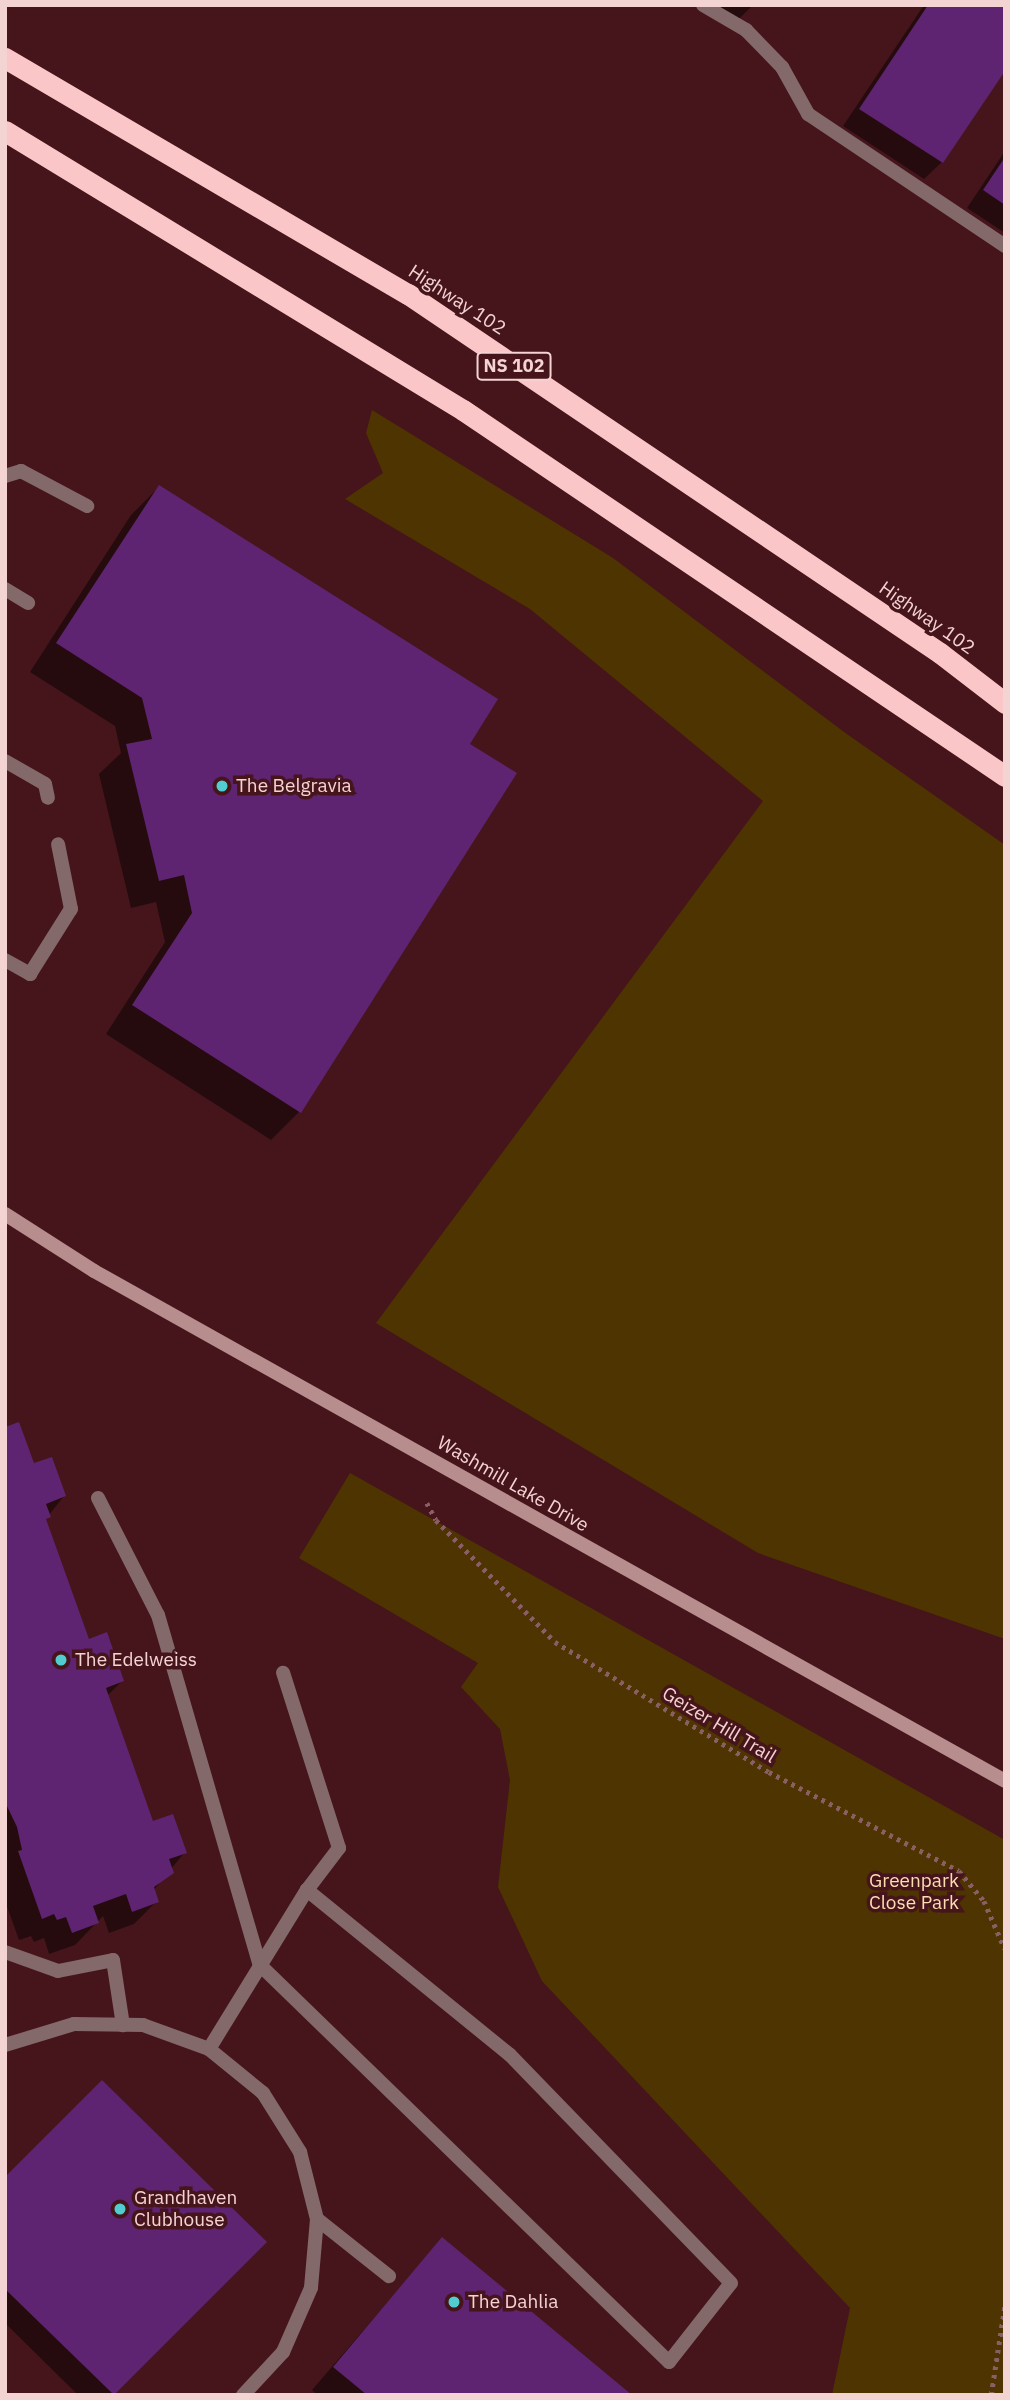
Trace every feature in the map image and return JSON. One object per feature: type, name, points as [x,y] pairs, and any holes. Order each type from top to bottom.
[{"type":"highway","name":"Highway 102","points":[[5,58],[408,294],[940,653],[1005,703]]},
{"type":"highway","points":[[5,131],[463,410],[1005,776]]},
{"type":"street","points":[[703,5],[746,30],[782,67],[808,114],[1005,246]]},
{"type":"street","points":[[5,476],[21,471],[87,506]]},
{"type":"street","points":[[5,589],[28,603]]},
{"type":"street","points":[[5,761],[45,784],[48,798]]},
{"type":"street","points":[[5,960],[30,974],[71,909],[58,844]]},
{"type":"street","name":"Washmill Lake Drive","points":[[5,1214],[94,1272],[1005,1781]]},
{"type":"street","points":[[98,1498],[158,1615],[260,1965],[669,2362],[731,2283],[510,2055],[307,1890]]},
{"type":"street","points":[[209,2049],[307,1890],[338,1848],[283,1673]]},
{"type":"street","points":[[5,1952],[58,1971],[113,1961],[123,2025]]},
{"type":"street","points":[[5,2045],[74,2024],[143,2025],[209,2049],[263,2093],[300,2152],[317,2218],[311,2288],[283,2352],[243,2395]]},
{"type":"street","points":[[317,2218],[389,2276]]},
{"type":"path","name":"Geizer Hill Trail","points":[[427,1503],[436,1520],[555,1642],[769,1772],[959,1871],[984,1901],[1005,1949]]},
{"type":"path","points":[[991,2395],[1005,2304]]},
{"type":"green space","points":[[372,410],[613,558],[844,732],[1005,845],[1005,1639],[758,1553],[376,1323],[763,801],[530,609],[345,499],[383,473],[366,433]]},
{"type":"green space","name":"Greenpark Close Park","points":[[350,1473],[1005,1840],[1005,2395],[832,2395],[850,2308],[542,1981],[498,1887],[510,1780],[500,1729],[461,1687],[478,1663],[299,1558]]},
{"type":"building","points":[[928,5],[1005,5],[1005,71],[943,163],[859,109]]},
{"type":"building","points":[[1005,157],[1005,205],[983,190]]},
{"type":"building","name":"The Belgravia","points":[[159,485],[498,699],[470,744],[517,773],[301,1113],[132,1005],[192,913],[184,875],[159,881],[126,744],[152,739],[142,698],[56,643]]},
{"type":"building","name":"The Edelweiss","points":[[19,1422],[34,1463],[52,1457],[66,1496],[46,1504],[51,1517],[46,1519],[89,1639],[107,1632],[124,1681],[106,1688],[153,1821],[173,1814],[187,1853],[169,1859],[174,1873],[154,1887],[159,1902],[132,1912],[126,1894],[93,1906],[99,1923],[72,1933],[66,1917],[57,1920],[54,1914],[42,1919],[18,1851],[22,1850],[17,1827],[5,1802],[5,1427]]},
{"type":"building","name":"Grandhaven Clubhouse","points":[[102,2080],[267,2242],[114,2395],[5,2289],[5,2177]]},
{"type":"building","name":"The Dahlia","points":[[442,2237],[632,2395],[367,2395],[333,2367]]},
{"type":"place","name":"The Belgravia","points":[[222,786]]},
{"type":"place","name":"The Edelweiss","points":[[61,1660]]},
{"type":"place","name":"Grandhaven Clubhouse","points":[[120,2209]]},
{"type":"place","name":"The Dahlia","points":[[454,2302]]}]
